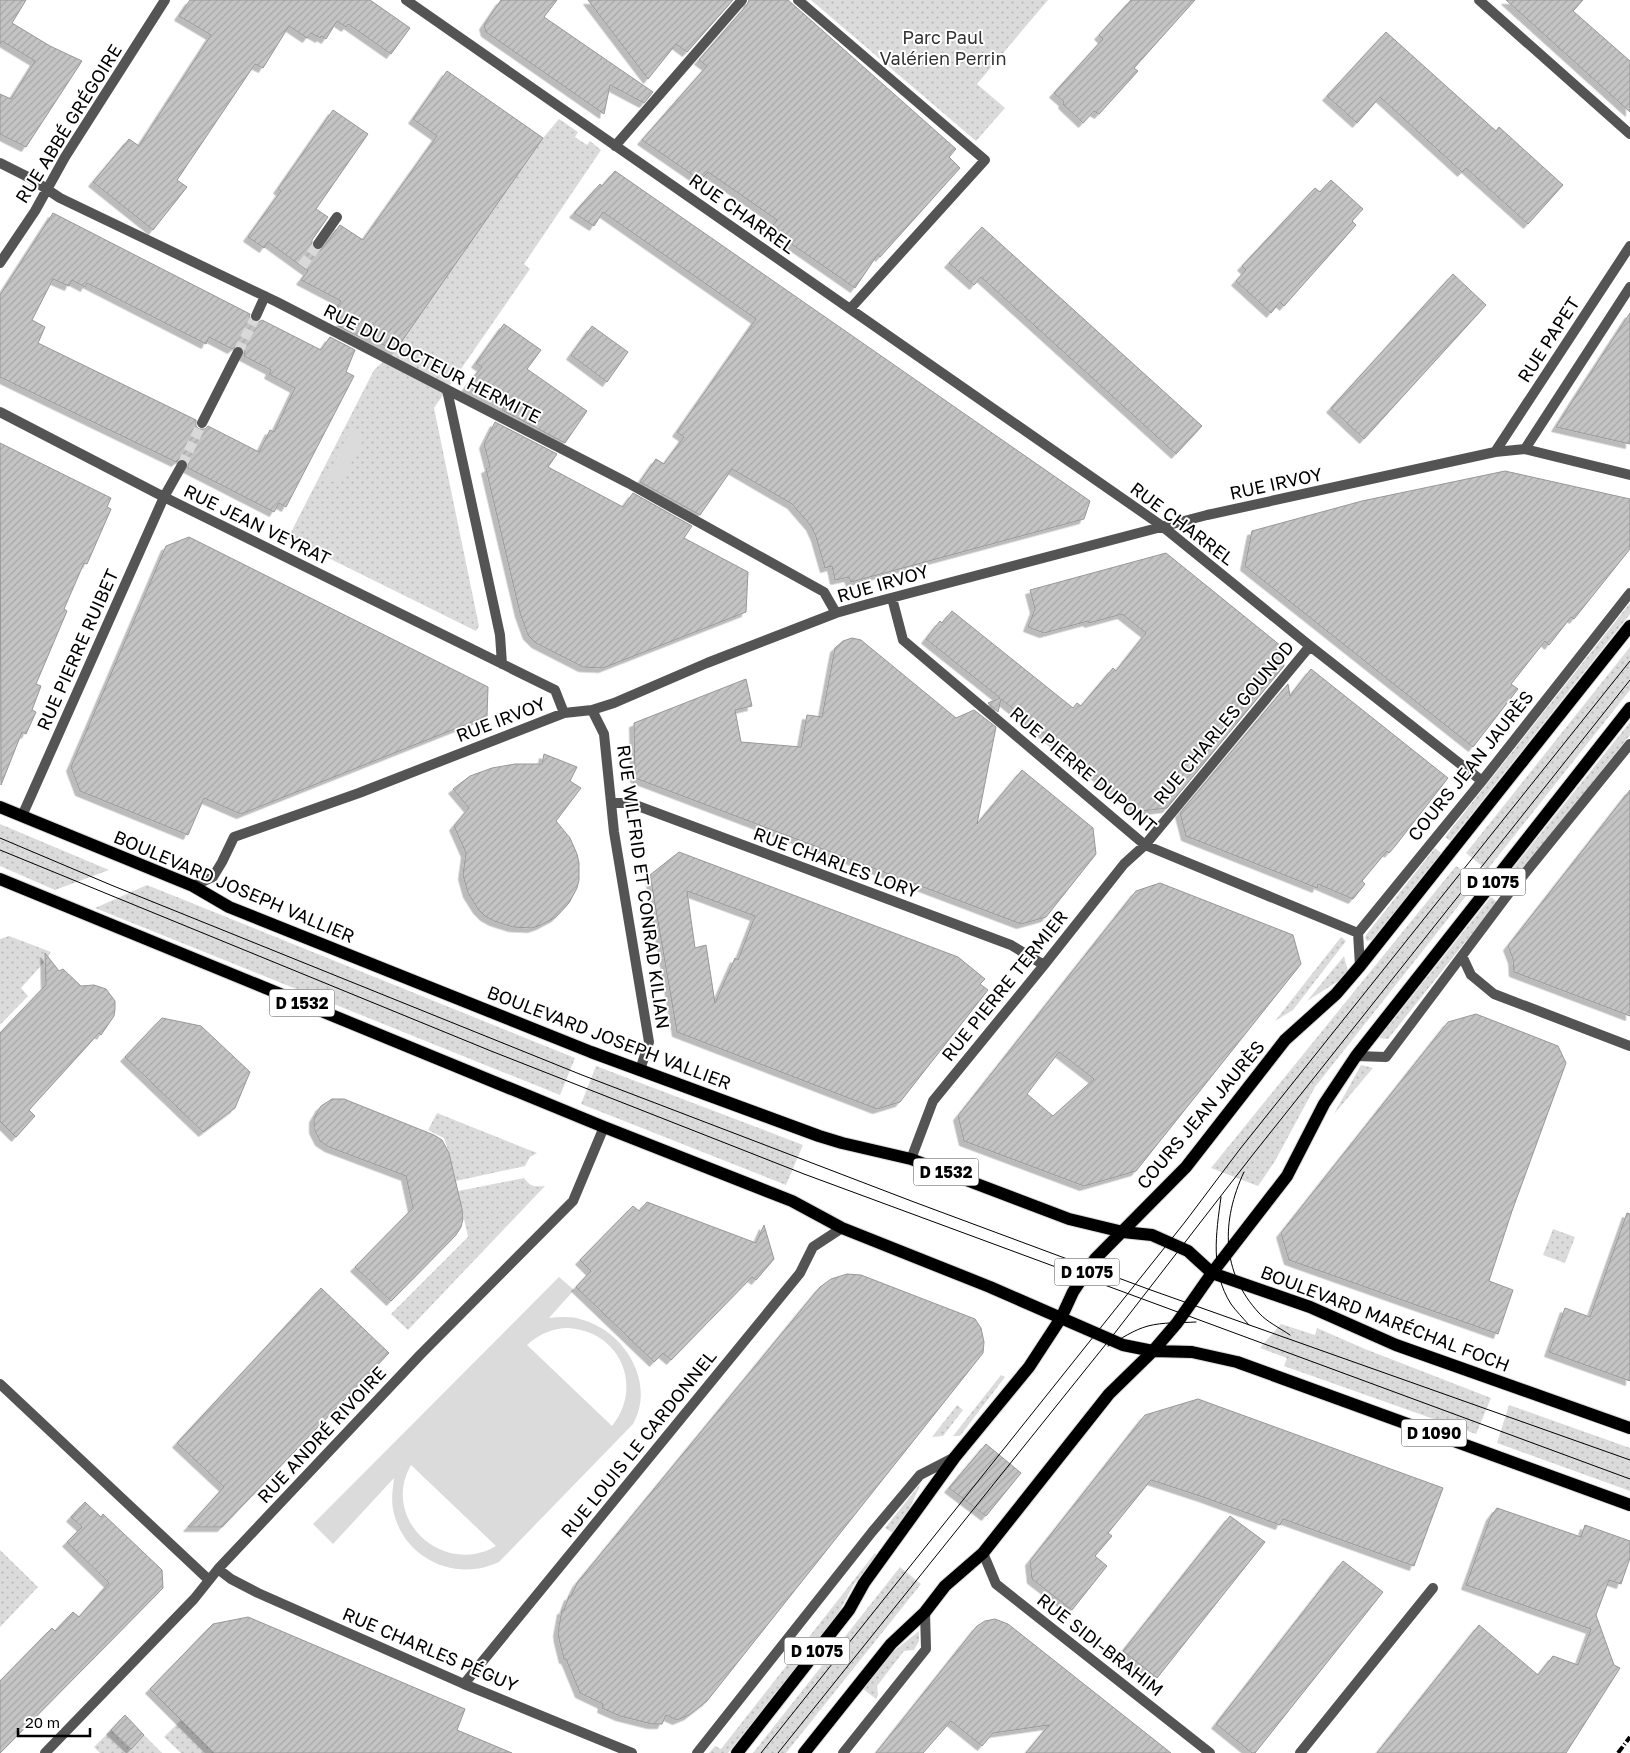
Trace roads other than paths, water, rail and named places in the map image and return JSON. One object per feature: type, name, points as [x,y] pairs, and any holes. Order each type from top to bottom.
[{"type":"main road","name":"COURS JEAN JAURÈS","points":[[1061,1318],[1073,1292],[1095,1260],[1186,1167],[1285,1040],[1336,994],[1360,966],[1630,626]]},
{"type":"main road","name":"D 1075","points":[[804,1753],[891,1644],[925,1612],[945,1586],[983,1553],[1109,1394],[1153,1351],[1177,1323],[1212,1273],[1287,1176],[1324,1104],[1356,1056],[1630,708]]},
{"type":"main road","name":"BOULEVARD JOSEPH VALLIER","points":[[0,807],[192,886],[229,907],[640,1070],[827,1139],[911,1160],[1069,1219],[1123,1232],[1152,1235],[1188,1251],[1212,1273]]},
{"type":"main road","name":"D 1532","points":[[0,879],[604,1127],[792,1201],[842,1228],[984,1284],[1061,1318]]},
{"type":"main road","name":"BOULEVARD MARÉCHAL FOCH","points":[[1212,1273],[1305,1305],[1396,1346],[1630,1428]]},
{"type":"main road","name":"D 1075","points":[[737,1753],[849,1610],[864,1583],[955,1457],[1029,1368],[1061,1318]]},
{"type":"main road","points":[[1061,1318],[1123,1345],[1153,1351]]},
{"type":"main road","name":"D 1090","points":[[1153,1351],[1192,1352],[1237,1362],[1630,1505]]},
{"type":"street","name":"RUE ABBÉ GRÉGOIRE","points":[[0,263],[48,189],[65,157],[164,0]]},
{"type":"street","name":"RUE CHARREL","points":[[406,0],[1162,526],[1310,646],[1482,781]]},
{"type":"street","points":[[615,146],[742,0]]},
{"type":"street","points":[[798,0],[985,160],[850,309]]},
{"type":"street","points":[[1479,0],[1630,134]]},
{"type":"street","name":"RUE DU DOCTEUR HERMITE","points":[[0,163],[48,189],[60,198],[265,296],[628,483],[824,592],[836,613]]},
{"type":"street","points":[[318,244],[337,217]]},
{"type":"street","name":"RUE PAPET","points":[[1496,452],[1630,246]]},
{"type":"street","points":[[1525,449],[1630,287]]},
{"type":"street","points":[[256,316],[265,296]]},
{"type":"street","points":[[202,424],[238,352]]},
{"type":"street","points":[[447,390],[500,635],[502,664]]},
{"type":"street","name":"RUE JEAN VEYRAT","points":[[0,412],[164,497],[555,690],[564,712]]},
{"type":"street","name":"RUE IRVOY","points":[[192,886],[213,878],[234,837],[359,792],[564,712],[592,710],[614,703],[708,663],[836,613],[1207,515],[1496,452],[1525,449],[1630,475]]},
{"type":"street","name":"RUE PIERRE RUIBET","points":[[22,816],[164,497],[182,465]]},
{"type":"street","name":"COURS JEAN JAURÈS","points":[[1358,933],[1482,781],[1630,592]]},
{"type":"street","name":"RUE PIERRE DUPONT","points":[[892,598],[903,640],[1145,845],[1358,933]]},
{"type":"street","name":"RUE CHARLES GOUNOD","points":[[1145,845],[1310,646]]},
{"type":"street","name":"RUE WILFRID ET CONRAD KILIAN","points":[[592,710],[604,734],[616,842],[649,1042],[640,1070]]},
{"type":"street","points":[[1356,1056],[1386,1057],[1509,893],[1630,744]]},
{"type":"street","name":"RUE CHARLES LORY","points":[[612,803],[630,803],[1011,945],[1044,965]]},
{"type":"street","name":"RUE PIERRE TERMIER","points":[[911,1160],[933,1101],[1124,864],[1145,845]]},
{"type":"street","points":[[1358,933],[1360,966]]},
{"type":"street","points":[[1462,956],[1471,975],[1494,994],[1630,1046]]},
{"type":"street","name":"RUE ANDRÉ RIVOIRE","points":[[44,1753],[194,1599],[218,1569],[420,1355],[573,1201],[604,1127]]},
{"type":"street","name":"RUE LOUIS LE CARDONNEL","points":[[464,1684],[800,1272],[813,1247],[842,1228]]},
{"type":"street","points":[[0,1384],[209,1580]]},
{"type":"street","points":[[697,1753],[872,1532],[920,1475],[955,1457]]},
{"type":"street","name":"RUE SIDI-BRAHIM","points":[[983,1553],[996,1584],[1210,1753]]},
{"type":"street","name":"RUE CHARLES PÉGUY","points":[[218,1569],[231,1579],[258,1593],[464,1684],[632,1753]]},
{"type":"street","points":[[1300,1753],[1433,1588]]},
{"type":"street","points":[[843,1753],[926,1649],[925,1612]]},
{"type":"tunnel","points":[[302,266],[318,244]]},
{"type":"tunnel","points":[[238,352],[256,316]]},
{"type":"tunnel","points":[[182,465],[202,423]]},
{"type":"tram line","points":[[761,1753],[1630,661]]},
{"type":"tram line","points":[[778,1753],[1114,1334],[1251,1157],[1630,680]]},
{"type":"tram line","points":[[0,838],[111,885],[582,1075],[914,1202],[1148,1289],[1630,1460]]},
{"type":"tram line","points":[[0,850],[491,1051],[804,1174],[1630,1479]]},
{"type":"tram line","points":[[1244,1172],[1236,1190],[1231,1209],[1229,1227],[1231,1263],[1237,1281],[1259,1313],[1290,1335]]},
{"type":"tram line","points":[[1221,1197],[1216,1238],[1217,1265],[1220,1279],[1231,1304],[1249,1325]]},
{"type":"tram line","points":[[1108,1346],[1132,1332],[1148,1326],[1196,1322]]},
{"type":"railway","points":[[1618,1753],[1630,1737]]},
{"type":"park label","name":"Parc Paul Valérien Perrin","points":[[943,48]]}]
